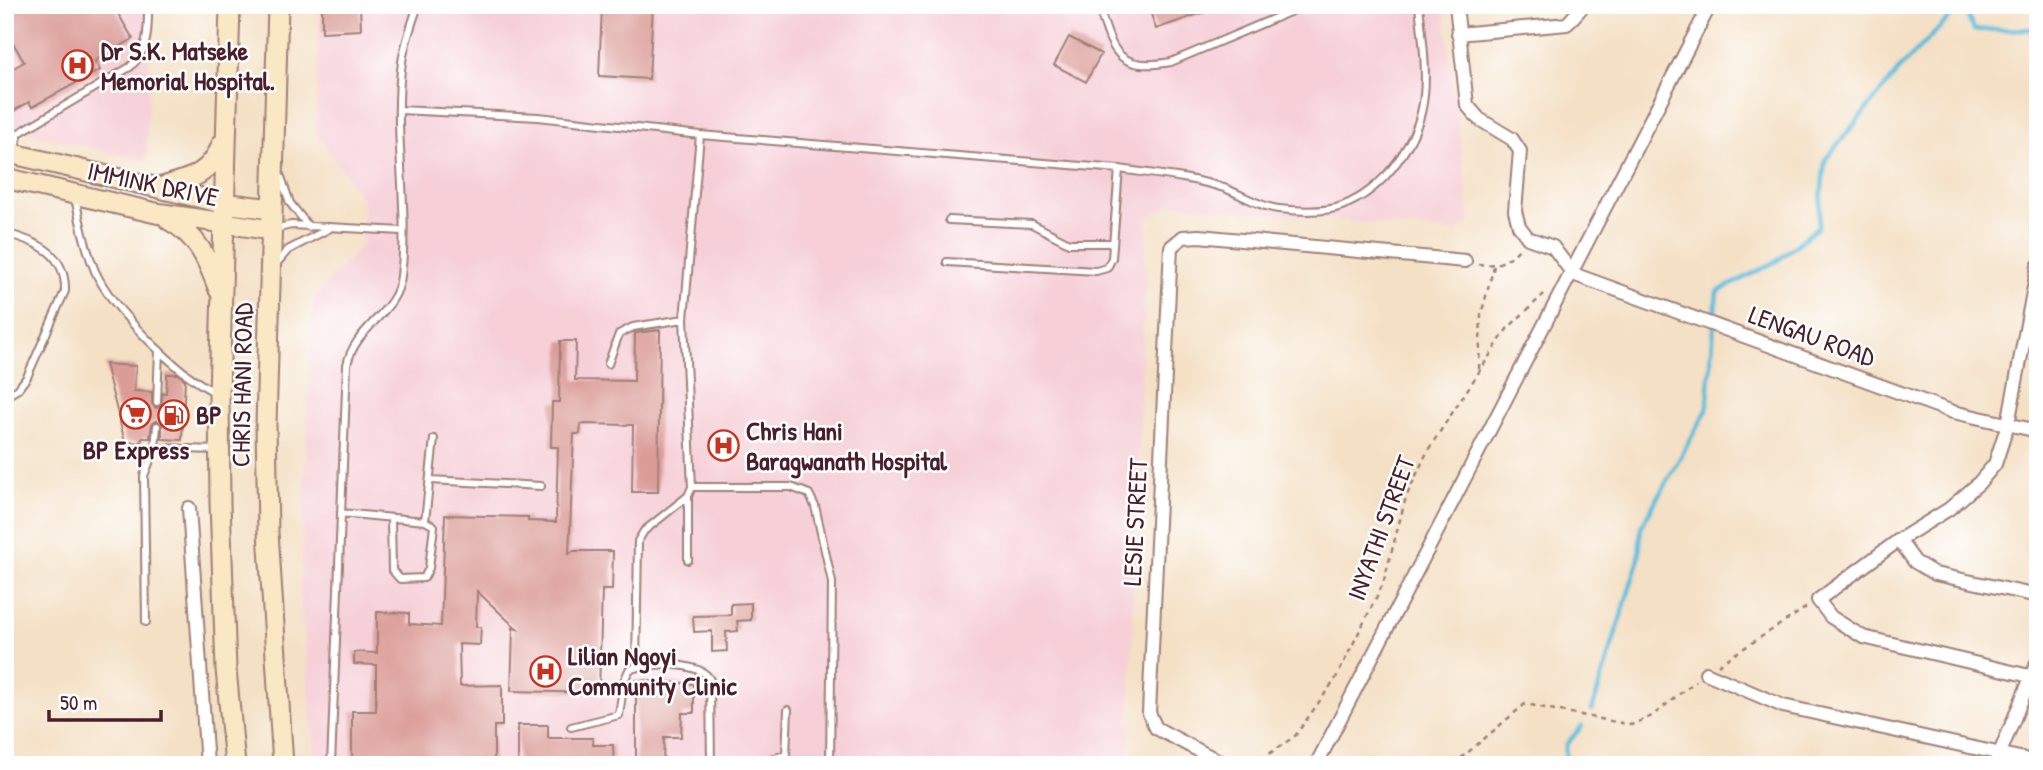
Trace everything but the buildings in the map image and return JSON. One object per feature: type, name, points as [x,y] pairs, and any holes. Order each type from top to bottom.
[{"type":"main road","name":"CHRIS HANI ROAD","points":[[230,5],[219,395],[226,668],[235,765]]},
{"type":"main road","name":"CHRIS HANI ROAD","points":[[278,5],[270,272],[268,532],[283,765]]},
{"type":"main road","points":[[158,188],[193,179],[208,169],[215,161],[226,133]]},
{"type":"main road","name":"IMMINK DRIVE","points":[[9,153],[223,203],[272,209]]},
{"type":"main road","name":"IMMINK DRIVE","points":[[6,179],[156,214],[224,226],[271,230]]},
{"type":"main road","points":[[156,214],[190,234],[204,254],[222,297]]},
{"type":"street","points":[[1457,5],[1467,105],[1479,119],[1518,145],[1520,157],[1515,211],[1519,226],[1528,238],[1553,247],[1573,274]]},
{"type":"street","points":[[1458,34],[1567,24],[1584,5]]},
{"type":"street","points":[[1316,765],[1508,392],[1573,274],[1710,5]]},
{"type":"street","name":"LESIE STREET","points":[[1226,765],[1156,729],[1149,713],[1168,264],[1171,247],[1177,240],[1199,236],[1465,261]]},
{"type":"street","points":[[2035,677],[1863,637],[1831,617],[1818,600],[1899,540],[1949,509],[1987,475],[1995,464],[2008,424],[2038,266]]},
{"type":"street","name":"LENGAU ROAD","points":[[1573,274],[1953,412],[2038,431]]},
{"type":"street","points":[[189,508],[207,765]]},
{"type":"street","points":[[1899,540],[1915,562],[1935,575],[2038,596]]},
{"type":"street","points":[[1998,759],[2035,677],[2038,660]]},
{"type":"street","points":[[1706,673],[1783,706],[1998,759],[2038,762]]},
{"type":"lane","points":[[6,179],[9,153],[19,133],[130,67],[141,57],[148,28],[148,5]]},
{"type":"lane","points":[[331,765],[346,365],[358,336],[386,309],[399,289],[402,231],[400,110],[403,60],[418,5]]},
{"type":"lane","points":[[1098,5],[1112,49],[1129,61],[1158,64],[1171,62],[1306,5]]},
{"type":"lane","points":[[400,110],[538,117],[700,135],[1119,169],[1222,187],[1275,208],[1316,211],[1340,207],[1360,196],[1390,171],[1407,146],[1424,98],[1425,69],[1419,5]]},
{"type":"lane","points":[[688,560],[688,496],[692,487],[684,319],[700,135]]},
{"type":"lane","points":[[273,148],[286,194],[309,227]]},
{"type":"lane","points":[[947,262],[1096,271],[1107,268],[1112,258],[1119,169]]},
{"type":"lane","points":[[75,195],[89,254],[102,283],[159,349],[192,381],[219,395]]},
{"type":"lane","points":[[272,209],[291,225]]},
{"type":"lane","points":[[949,220],[1032,223],[1069,243],[1113,243]]},
{"type":"lane","name":"IMMINK DRIVE","points":[[271,230],[291,225],[402,231]]},
{"type":"lane","points":[[270,272],[288,250],[332,228]]},
{"type":"lane","points":[[5,233],[50,252],[61,263],[65,276],[65,291],[27,377],[18,389],[5,397]]},
{"type":"lane","points":[[608,364],[619,334],[633,327],[684,319]]},
{"type":"lane","points":[[157,402],[159,349]]},
{"type":"lane","points":[[146,622],[144,482],[145,470],[155,448],[157,425]]},
{"type":"lane","points":[[425,521],[434,439]]},
{"type":"lane","points":[[155,448],[220,450]]},
{"type":"lane","points":[[430,480],[541,486]]},
{"type":"lane","points":[[692,487],[791,487],[809,494],[815,506],[832,582],[830,765]]},
{"type":"lane","points":[[636,667],[638,541],[644,531],[688,496]]},
{"type":"lane","points":[[341,513],[425,521],[434,526],[428,575],[406,580],[396,575],[389,561],[391,519]]},
{"type":"lane","points":[[571,727],[619,715],[626,674],[636,667],[694,666],[708,674],[711,765]]},
{"type":"lane","points":[[749,765],[786,755],[788,710]]},
{"type":"path","points":[[1465,261],[1494,266],[1514,255],[1528,238]]},
{"type":"path","points":[[1479,369],[1481,315],[1494,266]]},
{"type":"path","name":"INYATHI STREET","points":[[1253,765],[1295,736],[1336,678],[1383,584],[1398,522],[1417,474],[1479,369],[1507,329],[1544,294],[1573,274]]},
{"type":"path","points":[[1453,765],[1525,704],[1631,725],[1652,716],[1706,673],[1818,600]]},
{"type":"shaded area","name":"Dr S.K. Matseke Memorial Hospital.","points":[[5,5],[152,5],[146,161],[5,127]]},
{"type":"shaded area","name":"Chris Hani Baragwanath Hospital","points":[[320,5],[1444,5],[1470,221],[1458,232],[1171,204],[1147,219],[1128,765],[316,765],[300,594],[313,298],[362,245],[363,200],[316,133]]},
{"type":"waterway","points":[[1592,710],[1639,558],[1641,527],[1707,410],[1717,292],[1777,261],[1818,227],[1825,160],[1903,65],[1962,5],[1974,30],[2038,29]]},
{"type":"waterway","points":[[1565,765],[1566,745],[1582,726]]},
{"type":"place","name":"Dr S.K. Matseke Memorial Hospital.","points":[[78,66]]},
{"type":"place","name":"BP Express","points":[[136,414]]},
{"type":"place","name":"BP","points":[[173,415]]},
{"type":"place","name":"Chris Hani Baragwanath Hospital","points":[[723,446]]},
{"type":"place","name":"Lilian Ngoyi Community Clinic","points":[[545,671]]}]
